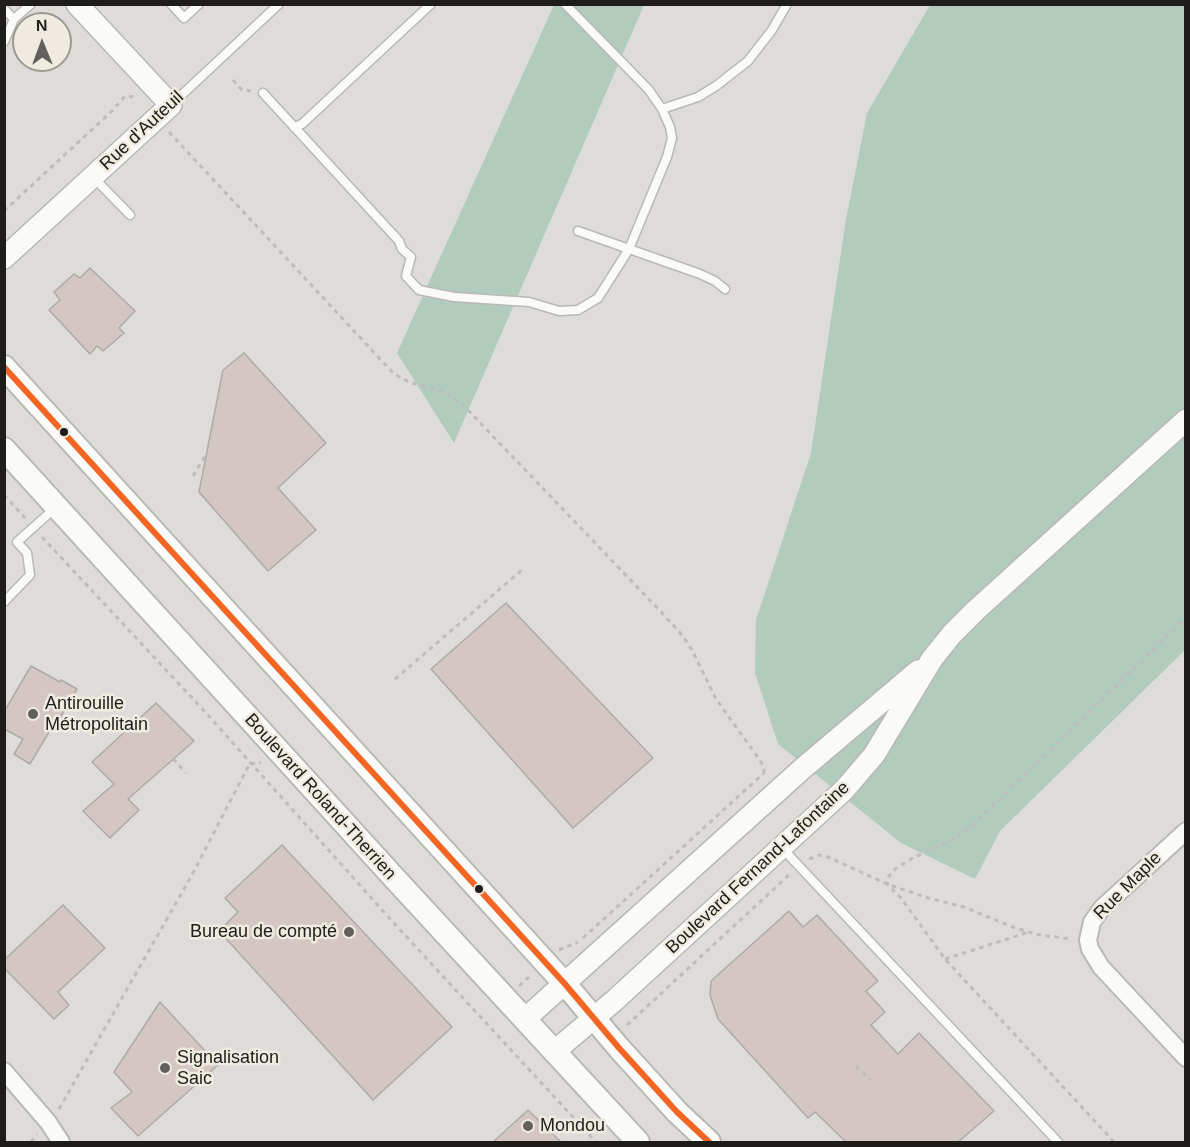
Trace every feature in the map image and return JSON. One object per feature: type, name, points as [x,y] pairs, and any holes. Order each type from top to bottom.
[{"type":"main road","points":[[4,367],[565,984],[669,1104],[709,1143]]},
{"type":"main road","name":"Boulevard Roland-Therrien","points":[[4,449],[638,1143]]},
{"type":"street","points":[[77,4],[171,105]]},
{"type":"street","name":"Rue d'Auteuil","points":[[4,258],[171,105]]},
{"type":"street","name":"Boulevard Fernand-Lafontaine","points":[[555,1051],[844,790],[874,755],[932,659],[952,634],[1185,420]]},
{"type":"street","name":"Boulevard Fernand-Lafontaine","points":[[525,1019],[802,769],[932,659]]},
{"type":"street","name":"Rue Maple","points":[[1185,831],[1102,908],[1092,922],[1088,940],[1090,949],[1101,967],[1185,1058]]},
{"type":"street","points":[[4,1071],[48,1122],[60,1143]]},
{"type":"lane","points":[[171,4],[184,18],[199,4]]},
{"type":"lane","name":"Rue d'Auteuil","points":[[171,105],[279,4]]},
{"type":"lane","points":[[294,127],[302,124],[431,4]]},
{"type":"lane","points":[[263,93],[411,257],[406,276],[419,290],[454,297],[529,302],[567,312],[584,307],[598,298],[629,249],[672,138],[662,109],[649,90],[565,4]]},
{"type":"lane","points":[[662,109],[698,97],[748,61],[772,30],[786,4]]},
{"type":"lane","points":[[4,42],[12,24]]},
{"type":"lane","points":[[93,177],[130,215]]},
{"type":"lane","points":[[578,231],[700,274],[725,289]]},
{"type":"lane","points":[[4,602],[30,575],[27,553],[17,542],[57,506]]},
{"type":"lane","points":[[782,848],[1058,1143]]},
{"type":"path","points":[[233,80],[241,89]]},
{"type":"path","name":"Rue d'Auteuil","points":[[4,211],[120,104],[125,96]]},
{"type":"path","points":[[172,135],[394,374],[409,382],[445,392],[462,404],[664,615],[692,650],[716,699],[764,767],[764,773],[576,944],[566,948]]},
{"type":"path","points":[[193,476],[207,453]]},
{"type":"path","points":[[4,495],[24,516]]},
{"type":"path","name":"Boulevard Roland-Therrien","points":[[45,540],[207,714],[596,1143]]},
{"type":"path","points":[[395,679],[522,570]]},
{"type":"path","points":[[887,884],[889,876],[895,869],[955,838],[975,823],[1185,618]]},
{"type":"path","points":[[173,759],[186,773]]},
{"type":"path","points":[[63,1104],[193,873],[250,763],[258,764],[263,760]]},
{"type":"path","points":[[822,850],[822,856]]},
{"type":"path","points":[[809,858],[828,856],[887,884],[928,898],[964,907],[1030,932],[1075,939]]},
{"type":"path","name":"Boulevard Fernand-Lafontaine","points":[[629,1024],[783,880]]},
{"type":"path","points":[[887,884],[906,904],[945,960],[1114,1143]]},
{"type":"path","points":[[945,960],[1030,932]]},
{"type":"path","points":[[628,1014],[633,1020]]},
{"type":"path","points":[[856,1066],[870,1080]]},
{"type":"path","points":[[31,1143],[35,1136]]},
{"type":"green space","points":[[554,5],[644,5],[454,443],[397,353]]},
{"type":"green space","points":[[930,5],[1185,5],[1185,650],[1000,831],[975,879],[901,843],[778,744],[755,673],[756,620],[811,453],[846,219],[867,113]]},
{"type":"building","points":[[90,268],[135,311],[119,328],[124,333],[103,351],[97,346],[90,354],[49,310],[60,300],[54,292],[74,274],[80,278]]},
{"type":"building","points":[[244,353],[326,443],[278,488],[316,530],[268,571],[199,492],[223,370]]},
{"type":"building","points":[[506,603],[653,758],[573,828],[431,669]]},
{"type":"building","name":"Antirouille Métropolitain","points":[[31,666],[77,689],[30,764],[14,754],[23,739],[4,729],[4,712]]},
{"type":"building","points":[[156,703],[194,741],[128,799],[139,810],[110,838],[83,811],[114,784],[92,762]]},
{"type":"building","points":[[282,845],[452,1027],[373,1100],[219,931],[238,912],[225,898]]},
{"type":"building","points":[[63,905],[105,948],[58,992],[69,1005],[54,1019],[4,968],[4,960]]},
{"type":"building","points":[[789,911],[803,927],[817,915],[878,981],[866,991],[885,1012],[871,1025],[898,1054],[919,1033],[994,1111],[957,1143],[847,1143],[815,1112],[808,1118],[718,1019],[710,995],[711,981]]},
{"type":"building","name":"Signalisation Saic","points":[[160,1002],[218,1065],[138,1136],[111,1108],[132,1092],[114,1072]]},
{"type":"building","name":"Mondou","points":[[528,1110],[562,1143],[492,1143]]},
{"type":"transit line","points":[[4,367],[565,984],[677,1112],[709,1142]]},
{"type":"place","name":"Antirouille Métropolitain","points":[[33,714]]},
{"type":"place","name":"Bureau de compté","points":[[349,932]]},
{"type":"place","name":"Signalisation Saic","points":[[165,1068]]},
{"type":"place","name":"Mondou","points":[[528,1126]]}]
